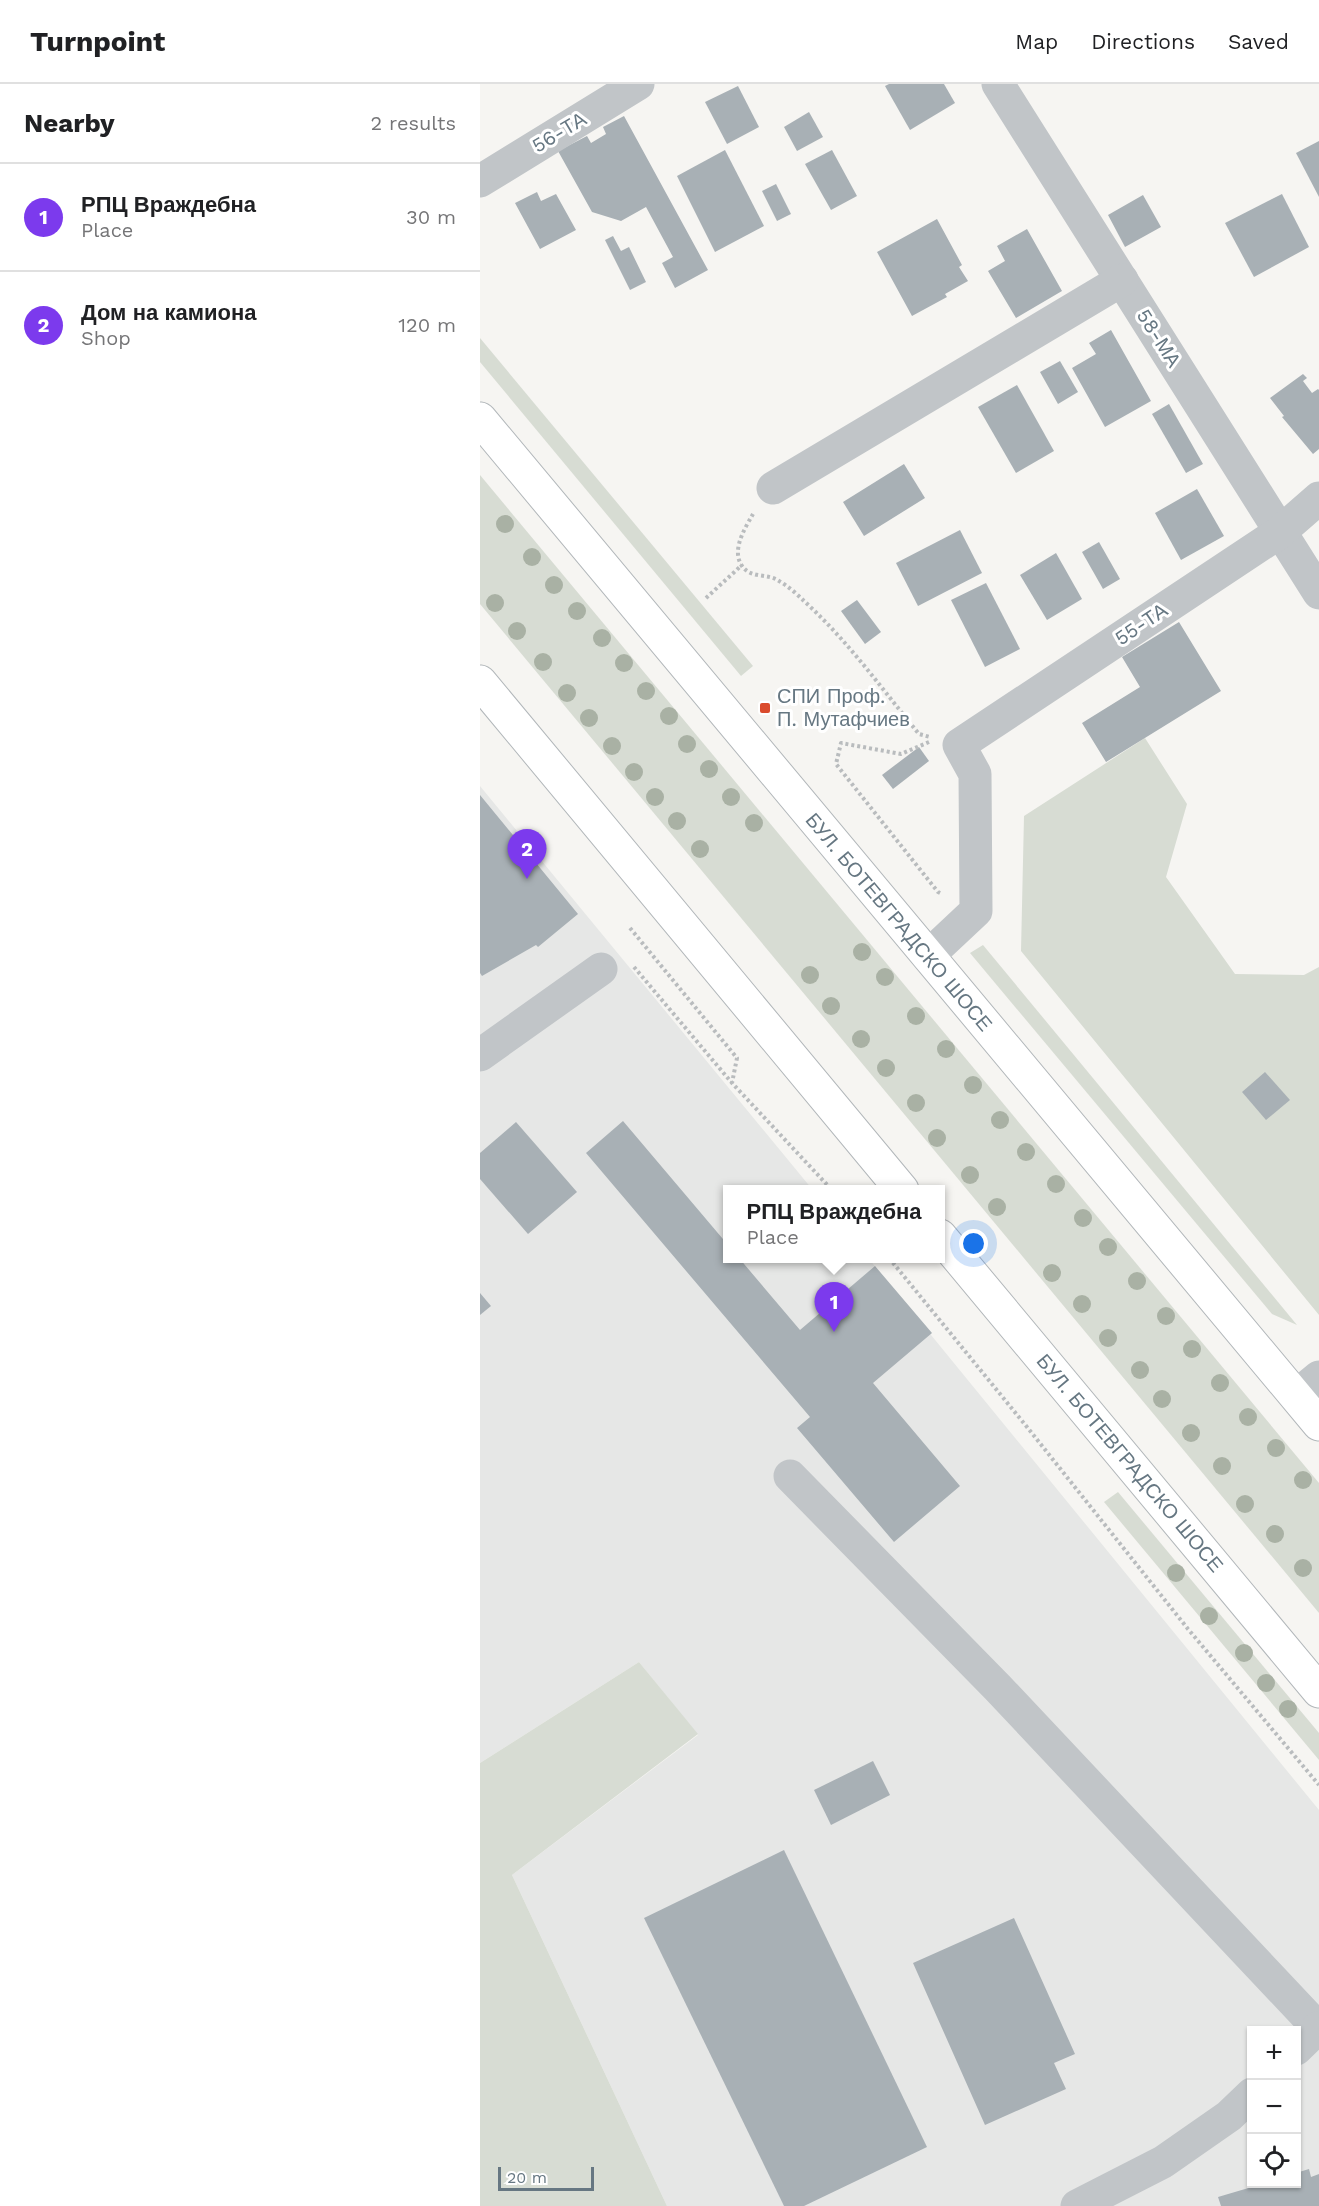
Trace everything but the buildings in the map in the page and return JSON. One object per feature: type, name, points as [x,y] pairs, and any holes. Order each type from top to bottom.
[{"type":"main road","name":"БУЛ. БОТЕВГРАДСКО ШОСЕ","points":[[480,419],[928,957],[1308,1387],[1319,1424]]},
{"type":"main road","points":[[480,682],[898,1185]]},
{"type":"main road","name":"БУЛ. БОТЕВГРАДСКО ШОСЕ","points":[[945,1242],[1319,1690]]},
{"type":"street","name":"56-ТА","points":[[480,181],[638,84]]},
{"type":"street","name":"58-МА","points":[[998,84],[1319,592]]},
{"type":"street","points":[[773,488],[1122,280]]},
{"type":"street","name":"55-ТА","points":[[959,746],[1280,532],[1319,498]]},
{"type":"street","points":[[928,957],[976,910],[975,774],[959,746]]},
{"type":"street","points":[[480,1055],[616,967]]},
{"type":"street","points":[[790,1476],[997,1687],[1311,2036]]},
{"type":"street","points":[[1077,2206],[1163,2162],[1229,2116],[1247,2098]]},
{"type":"path","points":[[773,488],[756,508],[743,531],[738,552],[742,565],[752,574],[778,579],[805,602],[846,644],[919,734],[959,746]]},
{"type":"path","points":[[706,598],[742,565]]},
{"type":"path","points":[[938,892],[836,764],[842,743],[901,754],[927,742],[959,746]]},
{"type":"path","points":[[630,928],[737,1058],[732,1083]]},
{"type":"path","points":[[616,967],[732,1083],[827,1185]]},
{"type":"path","points":[[893,1263],[1188,1629],[1319,1785]]},
{"type":"shaded area","points":[[480,338],[753,666],[741,676],[480,362]]},
{"type":"shaded area","points":[[480,475],[1319,1483],[1319,1613],[480,604]]},
{"type":"shaded area","points":[[1145,738],[1187,804],[1166,877],[1235,974],[1304,975],[1319,967],[1319,1315],[1021,951],[1024,816]]},
{"type":"shaded area","points":[[480,786],[809,1185],[723,1185],[723,1263],[872,1263],[1319,1810],[1319,2206],[667,2206],[512,1875],[698,1735],[639,1662],[480,1763]]},
{"type":"shaded area","points":[[983,945],[1297,1325],[1272,1314],[970,953]]},
{"type":"shaded area","points":[[1118,1492],[1319,1733],[1319,1760],[1104,1502]]},
{"type":"shaded area","points":[[639,1662],[698,1734],[512,1875],[667,2206],[480,2206],[480,1763]]},
{"type":"place","name":"СПИ Проф. П. Мутафчиев","points":[[765,708]]},
{"type":"place","name":"Дом на камиона","points":[[527,879]]},
{"type":"place","name":"РПЦ Враждебна","points":[[834,1332]]}]
